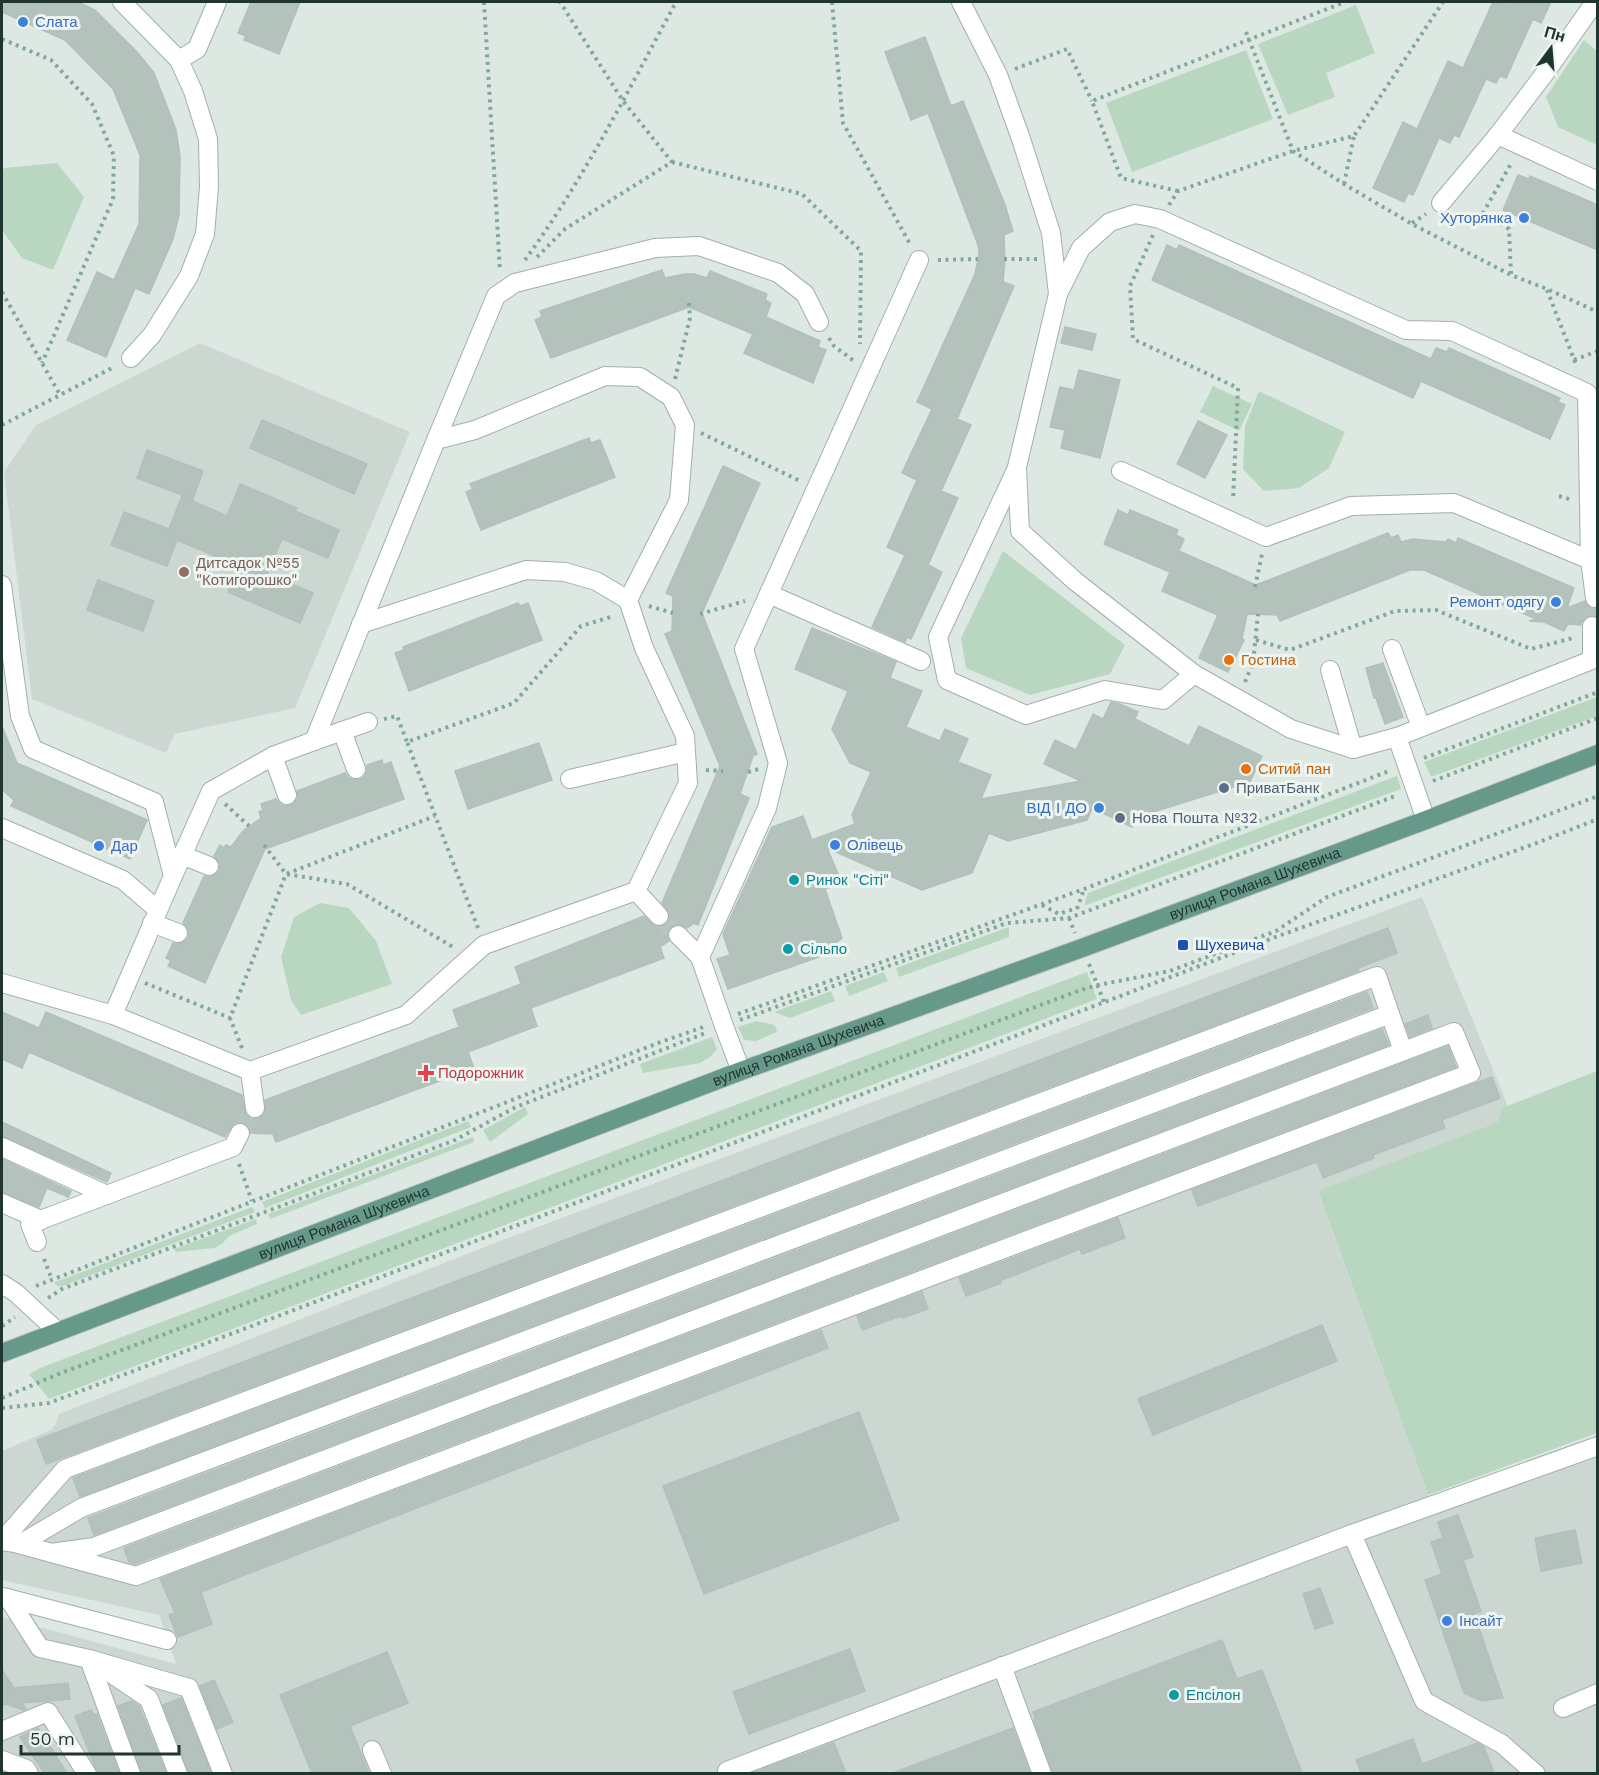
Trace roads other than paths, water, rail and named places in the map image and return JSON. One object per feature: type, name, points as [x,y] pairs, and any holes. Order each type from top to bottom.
[{"type":"main road","name":"вулиця Романа Шухевича","points":[[2,1353],[741,1071],[1071,952],[1598,754]]},
{"type":"lane","points":[[122,2],[178,60],[193,91],[208,139],[209,187],[206,234],[189,276],[152,335],[131,358]]},
{"type":"lane","points":[[178,60],[197,49],[217,2]]},
{"type":"lane","points":[[961,2],[998,75],[1021,139],[1052,234],[1058,294]]},
{"type":"lane","points":[[1441,203],[1498,135],[1595,2]]},
{"type":"lane","points":[[1498,135],[1598,181]]},
{"type":"lane","points":[[1194,674],[1163,700],[1105,690],[1026,715],[947,680],[938,637],[1017,467],[1058,294],[1081,248],[1110,222],[1135,214],[1160,219],[1406,330],[1452,331],[1587,393],[1595,598]]},
{"type":"lane","points":[[314,741],[496,296],[515,283],[655,248],[699,246],[778,273],[805,294],[819,322]]},
{"type":"lane","points":[[700,957],[767,808],[778,763],[744,649],[919,260]]},
{"type":"lane","points":[[436,440],[475,430],[605,376],[640,377],[671,397],[685,425],[679,500],[628,600]]},
{"type":"lane","points":[[1017,467],[1020,531],[1075,581],[1194,674],[1291,729],[1353,749],[1397,737],[1592,660],[1592,630]]},
{"type":"lane","points":[[1121,471],[1266,537],[1351,506],[1454,503],[1594,558]]},
{"type":"lane","points":[[2,983],[114,1015],[250,1071],[406,1015],[484,945],[636,891],[688,783],[685,736],[644,648],[628,600],[596,581],[586,578],[565,572],[526,570],[361,624]]},
{"type":"lane","points":[[2,585],[20,716],[33,749],[154,801],[173,876]]},
{"type":"lane","points":[[769,594],[921,661]]},
{"type":"lane","points":[[1392,649],[1421,727]]},
{"type":"lane","points":[[1330,670],[1353,749]]},
{"type":"lane","points":[[114,1015],[211,791],[273,756],[368,722]]},
{"type":"lane","points":[[342,731],[356,769]]},
{"type":"lane","points":[[1397,737],[1425,820]]},
{"type":"lane","points":[[570,779],[686,752]]},
{"type":"lane","points":[[273,756],[286,795]]},
{"type":"lane","points":[[2,828],[123,880],[155,916],[178,933]]},
{"type":"lane","points":[[182,855],[209,866]]},
{"type":"lane","points":[[636,891],[659,916]]},
{"type":"lane","points":[[678,935],[700,957],[741,1071]]},
{"type":"lane","points":[[8,1542],[65,1469],[1377,976],[1403,1051]]},
{"type":"lane","points":[[8,1542],[81,1508],[1390,1014]]},
{"type":"lane","points":[[8,1542],[136,1576],[1471,1073],[1454,1032],[94,1547],[51,1553]]},
{"type":"lane","points":[[250,1071],[255,1108]]},
{"type":"lane","points":[[37,1242],[30,1224],[237,1140]]},
{"type":"lane","points":[[2,1147],[107,1194]]},
{"type":"lane","points":[[2,1203],[40,1220]]},
{"type":"lane","points":[[9,1289],[57,1331]]},
{"type":"lane","points":[[728,1773],[727,1771],[1352,1533],[1432,1512],[1598,1446]]},
{"type":"lane","points":[[1352,1533],[1424,1701],[1502,1744],[1536,1773]]},
{"type":"lane","points":[[5,1597],[167,1640]]},
{"type":"lane","points":[[5,1597],[40,1648],[89,1659],[189,1688],[223,1773]]},
{"type":"lane","points":[[89,1659],[131,1773]]},
{"type":"lane","points":[[89,1659],[149,1699],[178,1773]]},
{"type":"lane","points":[[1002,1666],[1042,1773]]},
{"type":"lane","points":[[1563,1708],[1598,1693]]},
{"type":"lane","points":[[2,1731],[48,1712],[87,1773]]},
{"type":"lane","points":[[372,1750],[382,1773]]},
{"type":"lane","points":[[2,1760],[26,1768],[29,1773]]},
{"type":"tunnel","points":[[1592,626],[1595,598]]},
{"type":"tunnel","points":[[659,916],[678,935]]},
{"type":"tunnel","points":[[240,1133],[255,1108]]},
{"type":"place","name":"Слата","points":[[23,22]]},
{"type":"place","name":"Хуторянка","points":[[1524,218]]},
{"type":"place","name":"Дитсадок №55 \"Котигорошко\"","points":[[184,572]]},
{"type":"place","name":"Ремонт одягу","points":[[1556,602]]},
{"type":"place","name":"Гостина","points":[[1229,660]]},
{"type":"place","name":"Ситий пан","points":[[1246,769]]},
{"type":"place","name":"ПриватБанк","points":[[1224,788]]},
{"type":"place","name":"ВІД І ДО","points":[[1099,808]]},
{"type":"place","name":"Нова Пошта №32","points":[[1120,818]]},
{"type":"place","name":"Олівець","points":[[835,845]]},
{"type":"place","name":"Дар","points":[[99,846]]},
{"type":"place","name":"Ринок \"Сіті\"","points":[[794,880]]},
{"type":"place","name":"Шухевича","points":[[1183,945]]},
{"type":"place","name":"Сільпо","points":[[788,949]]},
{"type":"place","name":"Подорожник","points":[[426,1073]]},
{"type":"place","name":"Інсайт","points":[[1447,1621]]},
{"type":"place","name":"Епсілон","points":[[1174,1695]]}]
